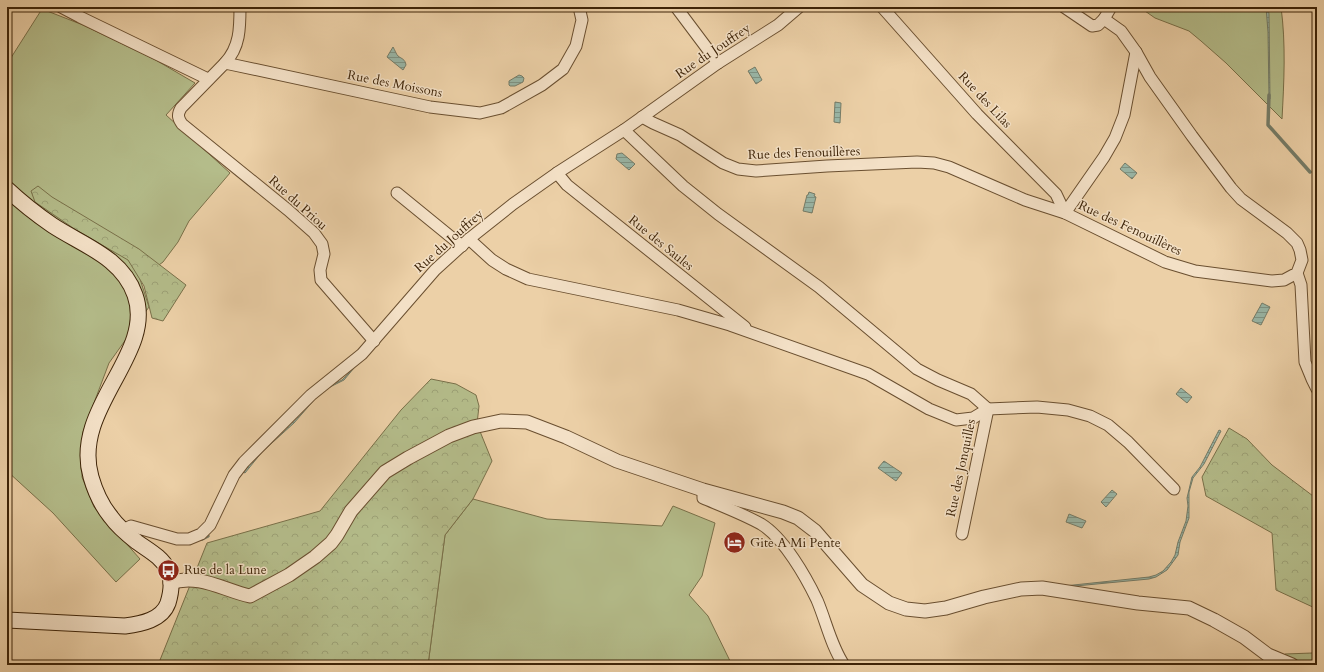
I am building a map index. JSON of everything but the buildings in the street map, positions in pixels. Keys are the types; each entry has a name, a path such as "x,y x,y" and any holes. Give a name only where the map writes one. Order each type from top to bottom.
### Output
{"main road":[{"path":"7,189 30,209 52,225 110,260 121,270 136,295 139,309 136,334 98,410 92,426 88,447 88,465 91,478 107,511 123,530 160,558 168,570 170,582 170,593 167,606 154,618 141,624 125,626 7,620"}],"street":[{"path":"61,7 208,80 232,56 240,27 240,7"},
{"name":"Rue des Moissons","path":"225,63 430,106 480,113 501,108 542,85 563,69 576,46 582,20 579,7"},
{"path":"676,7 718,62"},
{"name":"Rue du Jouffrey","path":"123,530 131,526 177,540 189,539 202,534 210,526 234,475 244,462 311,395 362,354 435,270 465,243 513,204 557,173 624,130 718,62 778,25 799,7"},
{"name":"Rue des Lilas","path":"882,7 977,114 1056,194 1065,213"},
{"path":"1064,7 1092,26 1098,25 1104,19 1111,7"},
{"path":"1104,19 1121,32 1136,52 1150,77 1231,188 1241,199 1297,242 1302,260 1298,272 1301,285 1305,362 1317,389"},
{"path":"1065,213 1104,157 1115,138 1124,115 1136,52"},
{"name":"Rue du Priou","path":"208,80 178,113 182,124 314,233 322,244 324,254 320,270 321,280 374,341"},
{"name":"Rue des Fenouillères","path":"642,117 680,135 723,163 738,169 756,171 917,162 934,163 949,167 1025,200 1065,213 1165,262 1195,271 1272,281 1284,280 1298,272"},
{"path":"624,130 683,186 718,214 819,287 917,369 971,394 988,409"},
{"name":"Rue des Saules","path":"557,173 568,185 750,332"},
{"path":"397,194 465,243 506,269 528,279 678,310 750,332 868,374 929,409 956,420 973,418 988,409 1037,407 1068,410 1090,416 1108,425 1128,442 1174,489"},
{"name":"Rue des Jonquilles","path":"962,534 988,409"},
{"path":"170,582 186,579 203,580 239,594 250,596 289,575 316,557 331,543 351,511 385,472 448,436 472,427 500,421 527,422 566,437 617,461 703,490 783,512 798,518 815,531 862,585 889,603 906,609 926,611 946,608 1021,589 1042,588 1138,603 1183,607 1189,608 1214,620 1244,637 1268,654 1284,663 1292,665"},
{"path":"703,490 703,498 762,525 783,544 794,558 816,600 844,665"}],"green space":[{"path":"1191,7 1281,7 1284,49 1282,119 1226,63 1189,31 1155,18 1145,11 1177,10"},
{"path":"42,9 83,25 154,59 195,83 166,115 230,173 189,221 178,242 163,262 140,279 149,307 109,363 83,432 82,477 94,507 140,559 116,582 53,513 7,471 7,64"},
{"path":"38,186 52,197 139,249 186,285 163,321 152,318 144,286 128,260 76,230 35,202 31,191"},
{"path":"431,379 456,384 476,395 479,406 477,424 492,461 473,499 445,535 428,665 158,665 207,543 320,511 401,410"},
{"path":"1229,428 1247,439 1272,465 1317,499 1317,609 1276,590 1272,533 1206,496 1202,477"},
{"path":"473,499 547,519 662,526 673,506 715,523 702,576 689,595 708,616 732,665 428,665 445,535"},
{"path":"1317,649 1317,665 1273,665 1285,654 1312,653"}],"shaded area":[{"path":"1266,7 1268,7 1269,14 1270,99 1269,98"},
{"path":"393,47 397,55 405,61 406,65 403,70 387,57"},
{"path":"755,67 762,80 756,84 748,71"},
{"path":"519,75 524,78 523,82 515,86 510,86 509,81"},
{"path":"835,102 841,103 840,123 834,122"},
{"path":"622,153 635,164 629,170 616,159 617,154"},
{"path":"1125,163 1137,173 1132,179 1120,169"},
{"path":"809,192 815,194 814,196 816,197 812,213 803,211"},
{"path":"1262,303 1270,307 1261,325 1252,321"},
{"path":"377,344 378,345 344,380 324,390 294,423 262,452 245,473 243,472 260,452 292,422 311,401 325,388 342,380"},
{"path":"1181,388 1192,397 1187,403 1176,394"},
{"path":"1219,430 1221,431 1204,464 1193,478 1189,492 1189,518 1180,542 1178,555 1167,570 1156,577 1149,579 1065,587 1064,586 1149,577 1163,571 1175,555 1186,521 1188,506 1187,498 1192,477 1200,467"},
{"path":"884,461 902,473 896,481 878,468"},
{"path":"1112,490 1117,494 1106,507 1101,502"},
{"path":"1069,514 1086,521 1082,528 1066,522"}],"waterway":[{"path":"1269,95 1268,125 1310,172"},
{"path":"202,539 208,536"}],"place":[{"name":"Gite A Mi Pente","path":"735,543"},
{"name":"Rue de la Lune","path":"168,570"}]}
